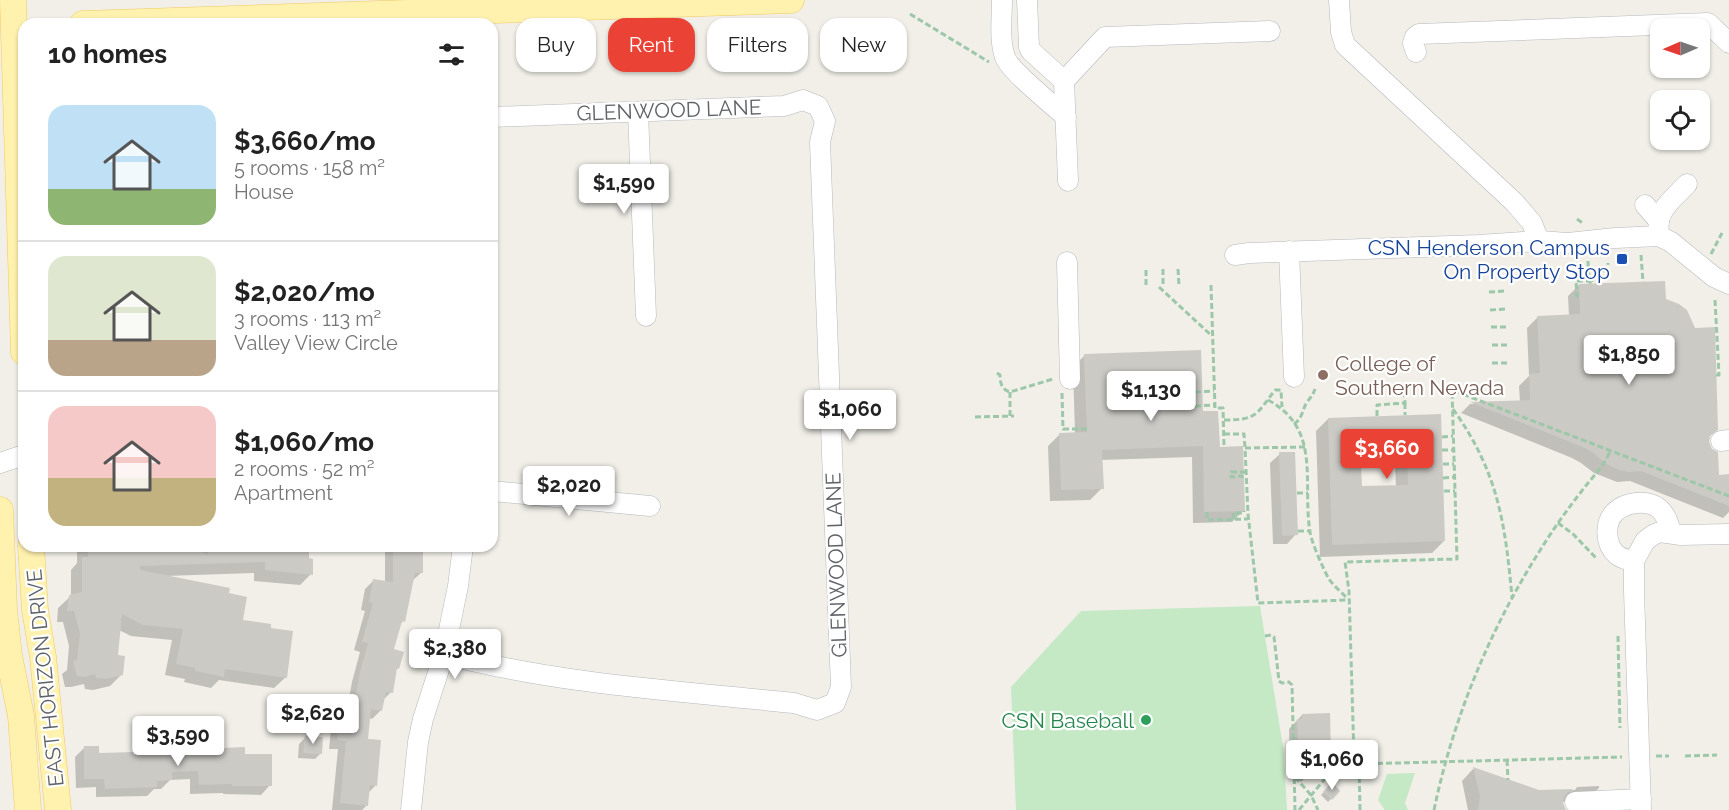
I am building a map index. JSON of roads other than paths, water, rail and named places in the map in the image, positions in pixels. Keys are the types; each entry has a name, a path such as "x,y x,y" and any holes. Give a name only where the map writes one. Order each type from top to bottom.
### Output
{"main road":[{"path":"12,0 18,158"},
{"path":"227,18 229,10 235,5 294,0"},
{"path":"317,18 791,0"},
{"name":"EAST HORIZON DRIVE","path":"0,510 4,610 9,656 8,691 25,762 28,810"},
{"name":"EAST HORIZON DRIVE","path":"31,552 34,610 43,657 58,810"}],"street":[{"path":"1002,0 1005,59 1016,72 1066,117"},
{"path":"1027,0 1029,47 1064,81 1068,181"},
{"path":"1339,0 1341,32 1345,45 1514,202 1532,223 1539,241"},
{"path":"1416,52 1413,43 1419,34 1708,23 1729,43"},
{"path":"1064,81 1106,37 1270,31"},
{"name":"GLENWOOD LANE","path":"444,654 480,664 542,675 794,703 817,710 835,703 841,687 820,154 825,121 818,106 803,100 784,106 498,117"},
{"path":"638,112 646,316"},
{"path":"1659,229 1669,202 1687,184"},
{"path":"1645,205 1659,229 1671,242 1714,277 1729,285"},
{"path":"1235,255 1539,241 1568,243 1615,238 1659,229"},
{"path":"1289,251 1293,377"},
{"path":"1063,381 1067,262"},
{"path":"0,463 18,457"},
{"path":"498,493 650,506"},
{"path":"1634,561 1618,556 1609,546 1607,531 1612,514 1618,509 1633,503 1651,503 1667,517 1671,533"},
{"path":"1575,802 1641,805 1634,561 1645,541 1660,532 1681,535 1729,534"},
{"path":"411,810 418,742 444,654 458,586 462,552"}],"place":[{"name":"CSN Henderson Campus On Property Stop","path":"1622,259"},
{"name":"College of Southern Nevada","path":"1323,375"},
{"name":"CSN Baseball","path":"1146,720"}]}
